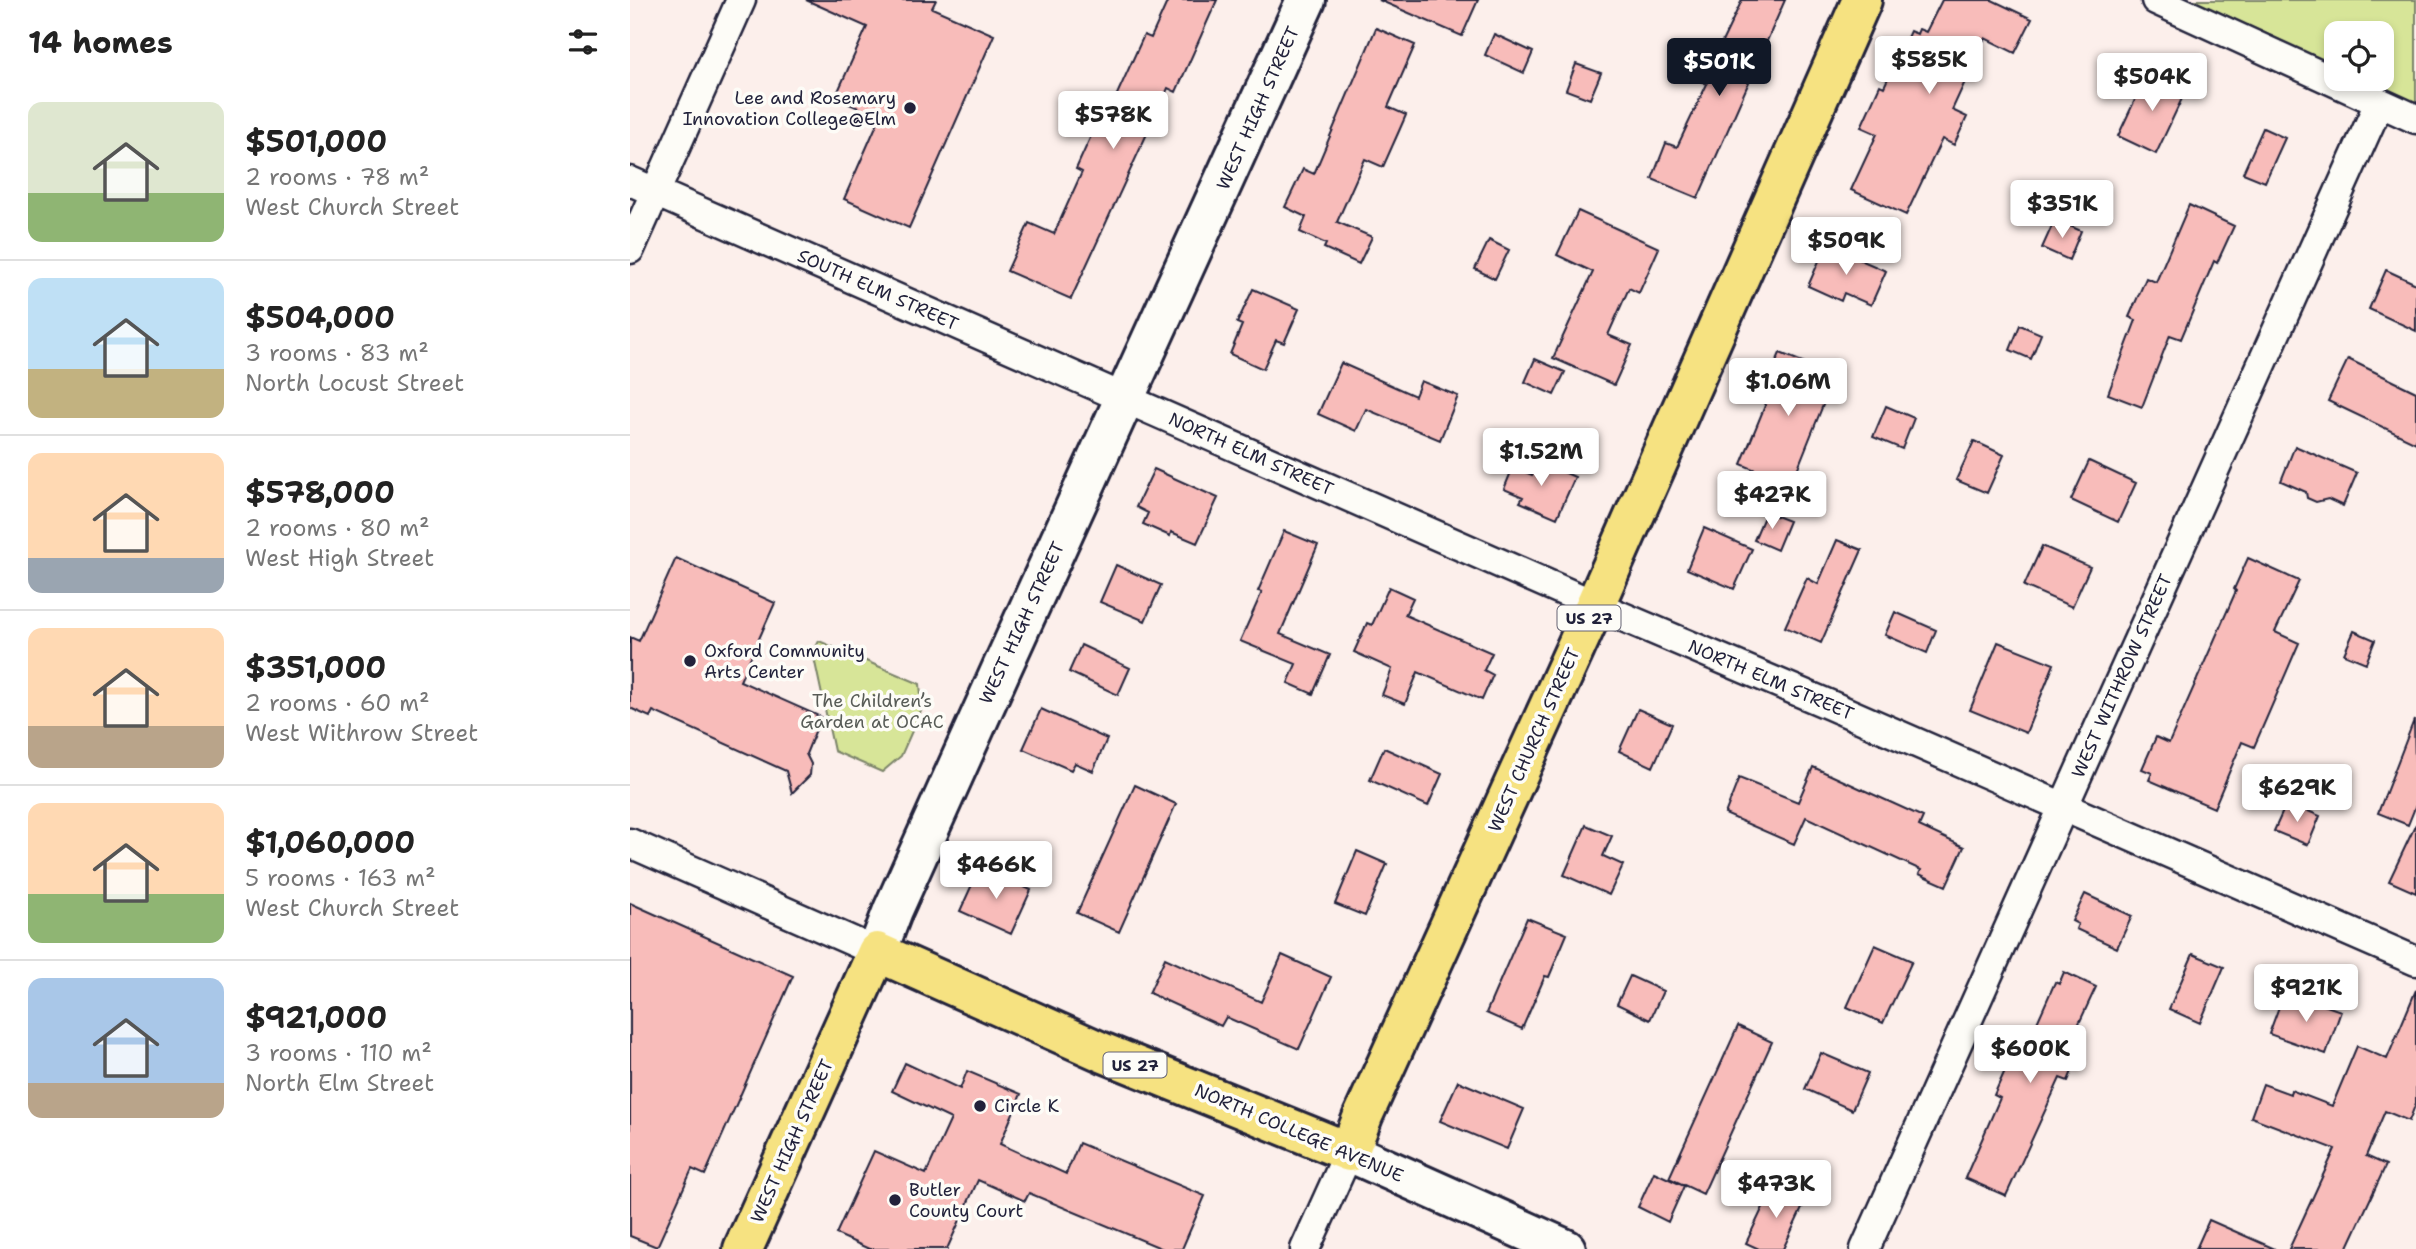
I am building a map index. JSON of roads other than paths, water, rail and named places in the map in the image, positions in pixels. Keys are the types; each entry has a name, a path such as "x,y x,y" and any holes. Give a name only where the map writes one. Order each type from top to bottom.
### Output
{"highway":[{"name":"WEST CHURCH STREET","path":"1349,1152 1595,605 1862,0"},
{"name":"NORTH COLLEGE AVENUE","path":"877,952 1104,1053 1349,1152"},
{"name":"WEST HIGH STREET","path":"743,1249 877,952"}],"street":[{"path":"630,249 741,0"},
{"name":"WEST HIGH STREET","path":"877,952 931,825 1306,0"},
{"path":"2157,0 2416,119"},
{"name":"WEST WITHROW STREET","path":"1865,1249 2379,103"},
{"name":"SOUTH ELM STREET","path":"630,181 1126,398"},
{"name":"NORTH ELM STREET","path":"1126,398 1595,605 2416,961"},
{"path":"630,843 877,952"},
{"name":"WEST CHURCH STREET","path":"1305,1249 1349,1152"},
{"name":"NORTH COLLEGE AVENUE","path":"1349,1152 1566,1249"}],"place":[{"name":"Lee and Rosemary Innovation College@Elm","path":"910,108"},
{"name":"Oxford Community Arts Center","path":"690,661"},
{"name":"Circle K","path":"980,1106"},
{"name":"Butler County Court","path":"895,1200"}],"park label":[{"name":"The Children’s Garden at OCAC","path":"872,711"}]}
